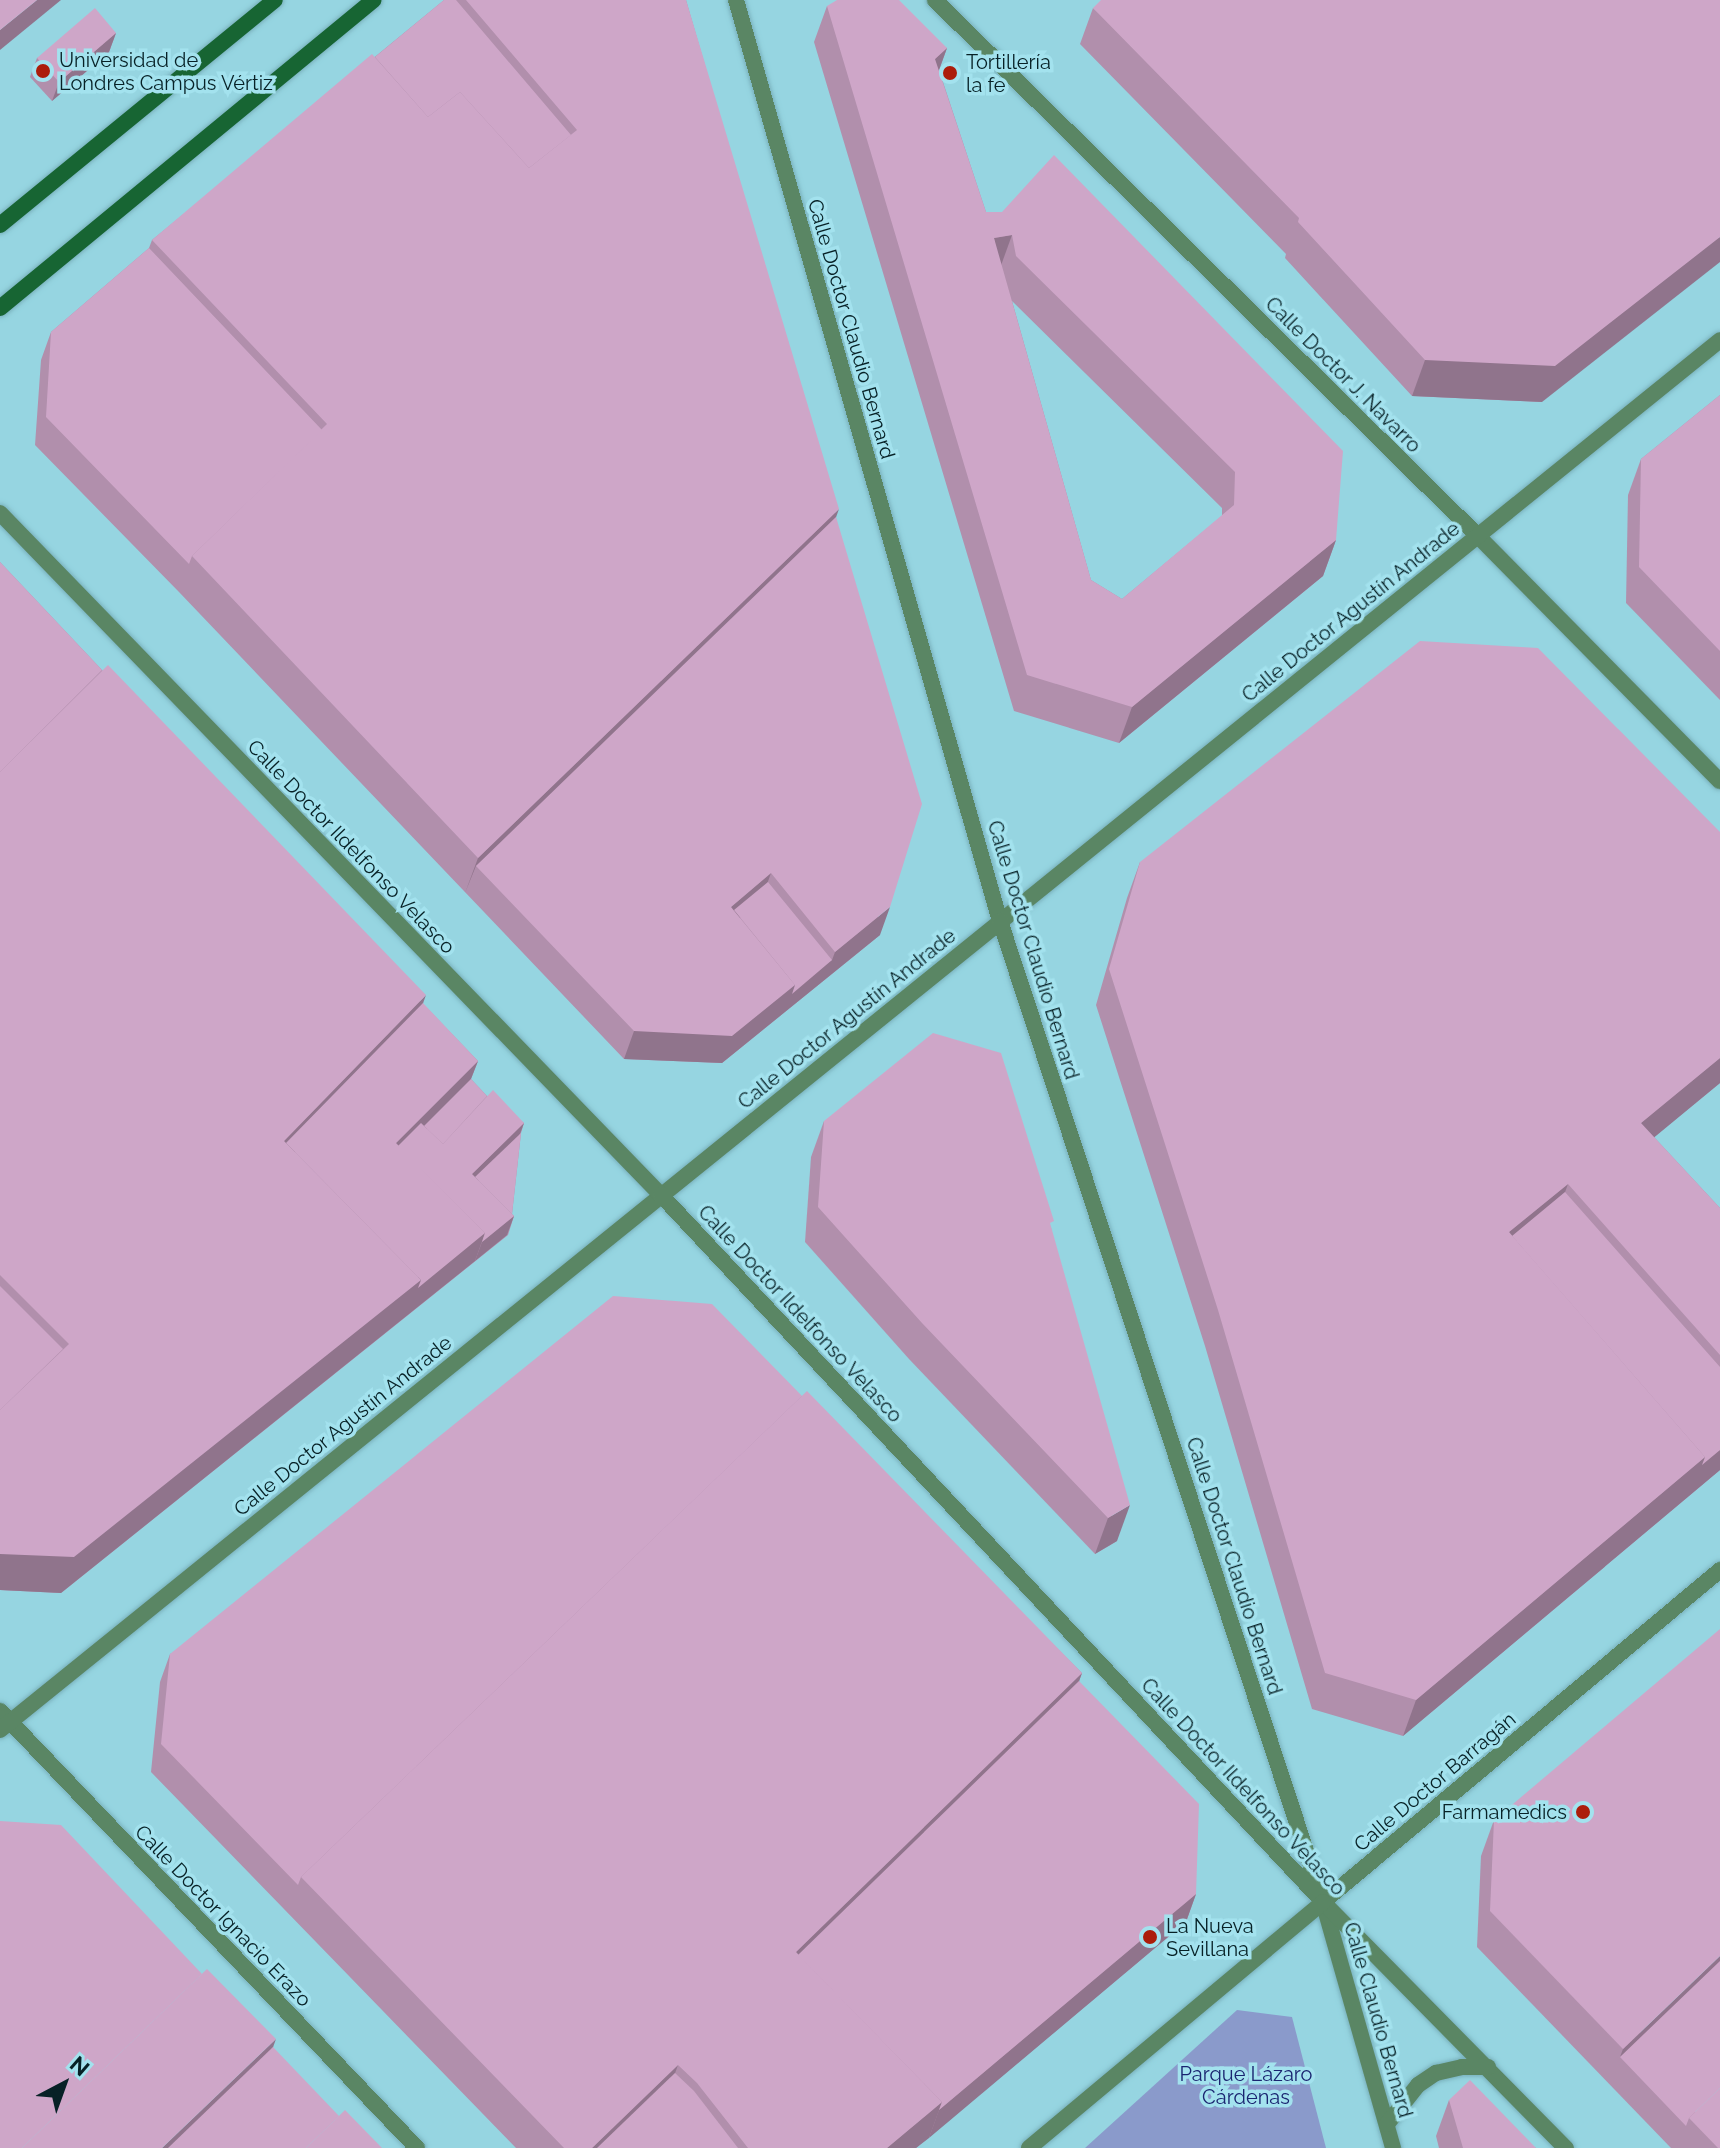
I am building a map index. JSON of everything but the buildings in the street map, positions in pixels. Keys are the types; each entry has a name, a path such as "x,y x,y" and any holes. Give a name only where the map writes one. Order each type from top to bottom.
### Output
{"main road":[{"path":"0,225 275,0"},
{"path":"0,308 373,0"}],"street":[{"name":"Calle Doctor Claudio Bernard","path":"736,0 1000,921 1323,1902"},
{"name":"Calle Doctor J. Navarro","path":"935,0 1478,536 1720,781"},
{"name":"Calle Doctor Agustín Andrade","path":"3,1721 661,1195 1720,340"},
{"name":"Calle Doctor Ildelfonso Velasco","path":"0,513 661,1195 1323,1902 1566,2148"},
{"name":"Calle Doctor Barragán","path":"1029,2148 1720,1570"},
{"name":"Calle Doctor Ignacio Erazo","path":"3,1721 417,2148"},
{"name":"Calle Claudio Bernard","path":"1323,1902 1393,2148"},
{"path":"1387,2124 1418,2085 1436,2073 1462,2067 1488,2067"}],"green space":[{"name":"Parque Lázaro Cárdenas","path":"1237,2010 1292,2017 1326,2148 1085,2148"}],"place":[{"name":"Universidad de Londres Campus Vértiz","path":"43,71"},
{"name":"Tortillería la fe","path":"950,73"},
{"name":"Farmamedics","path":"1583,1812"},
{"name":"La Nueva Sevillana","path":"1150,1937"}]}
